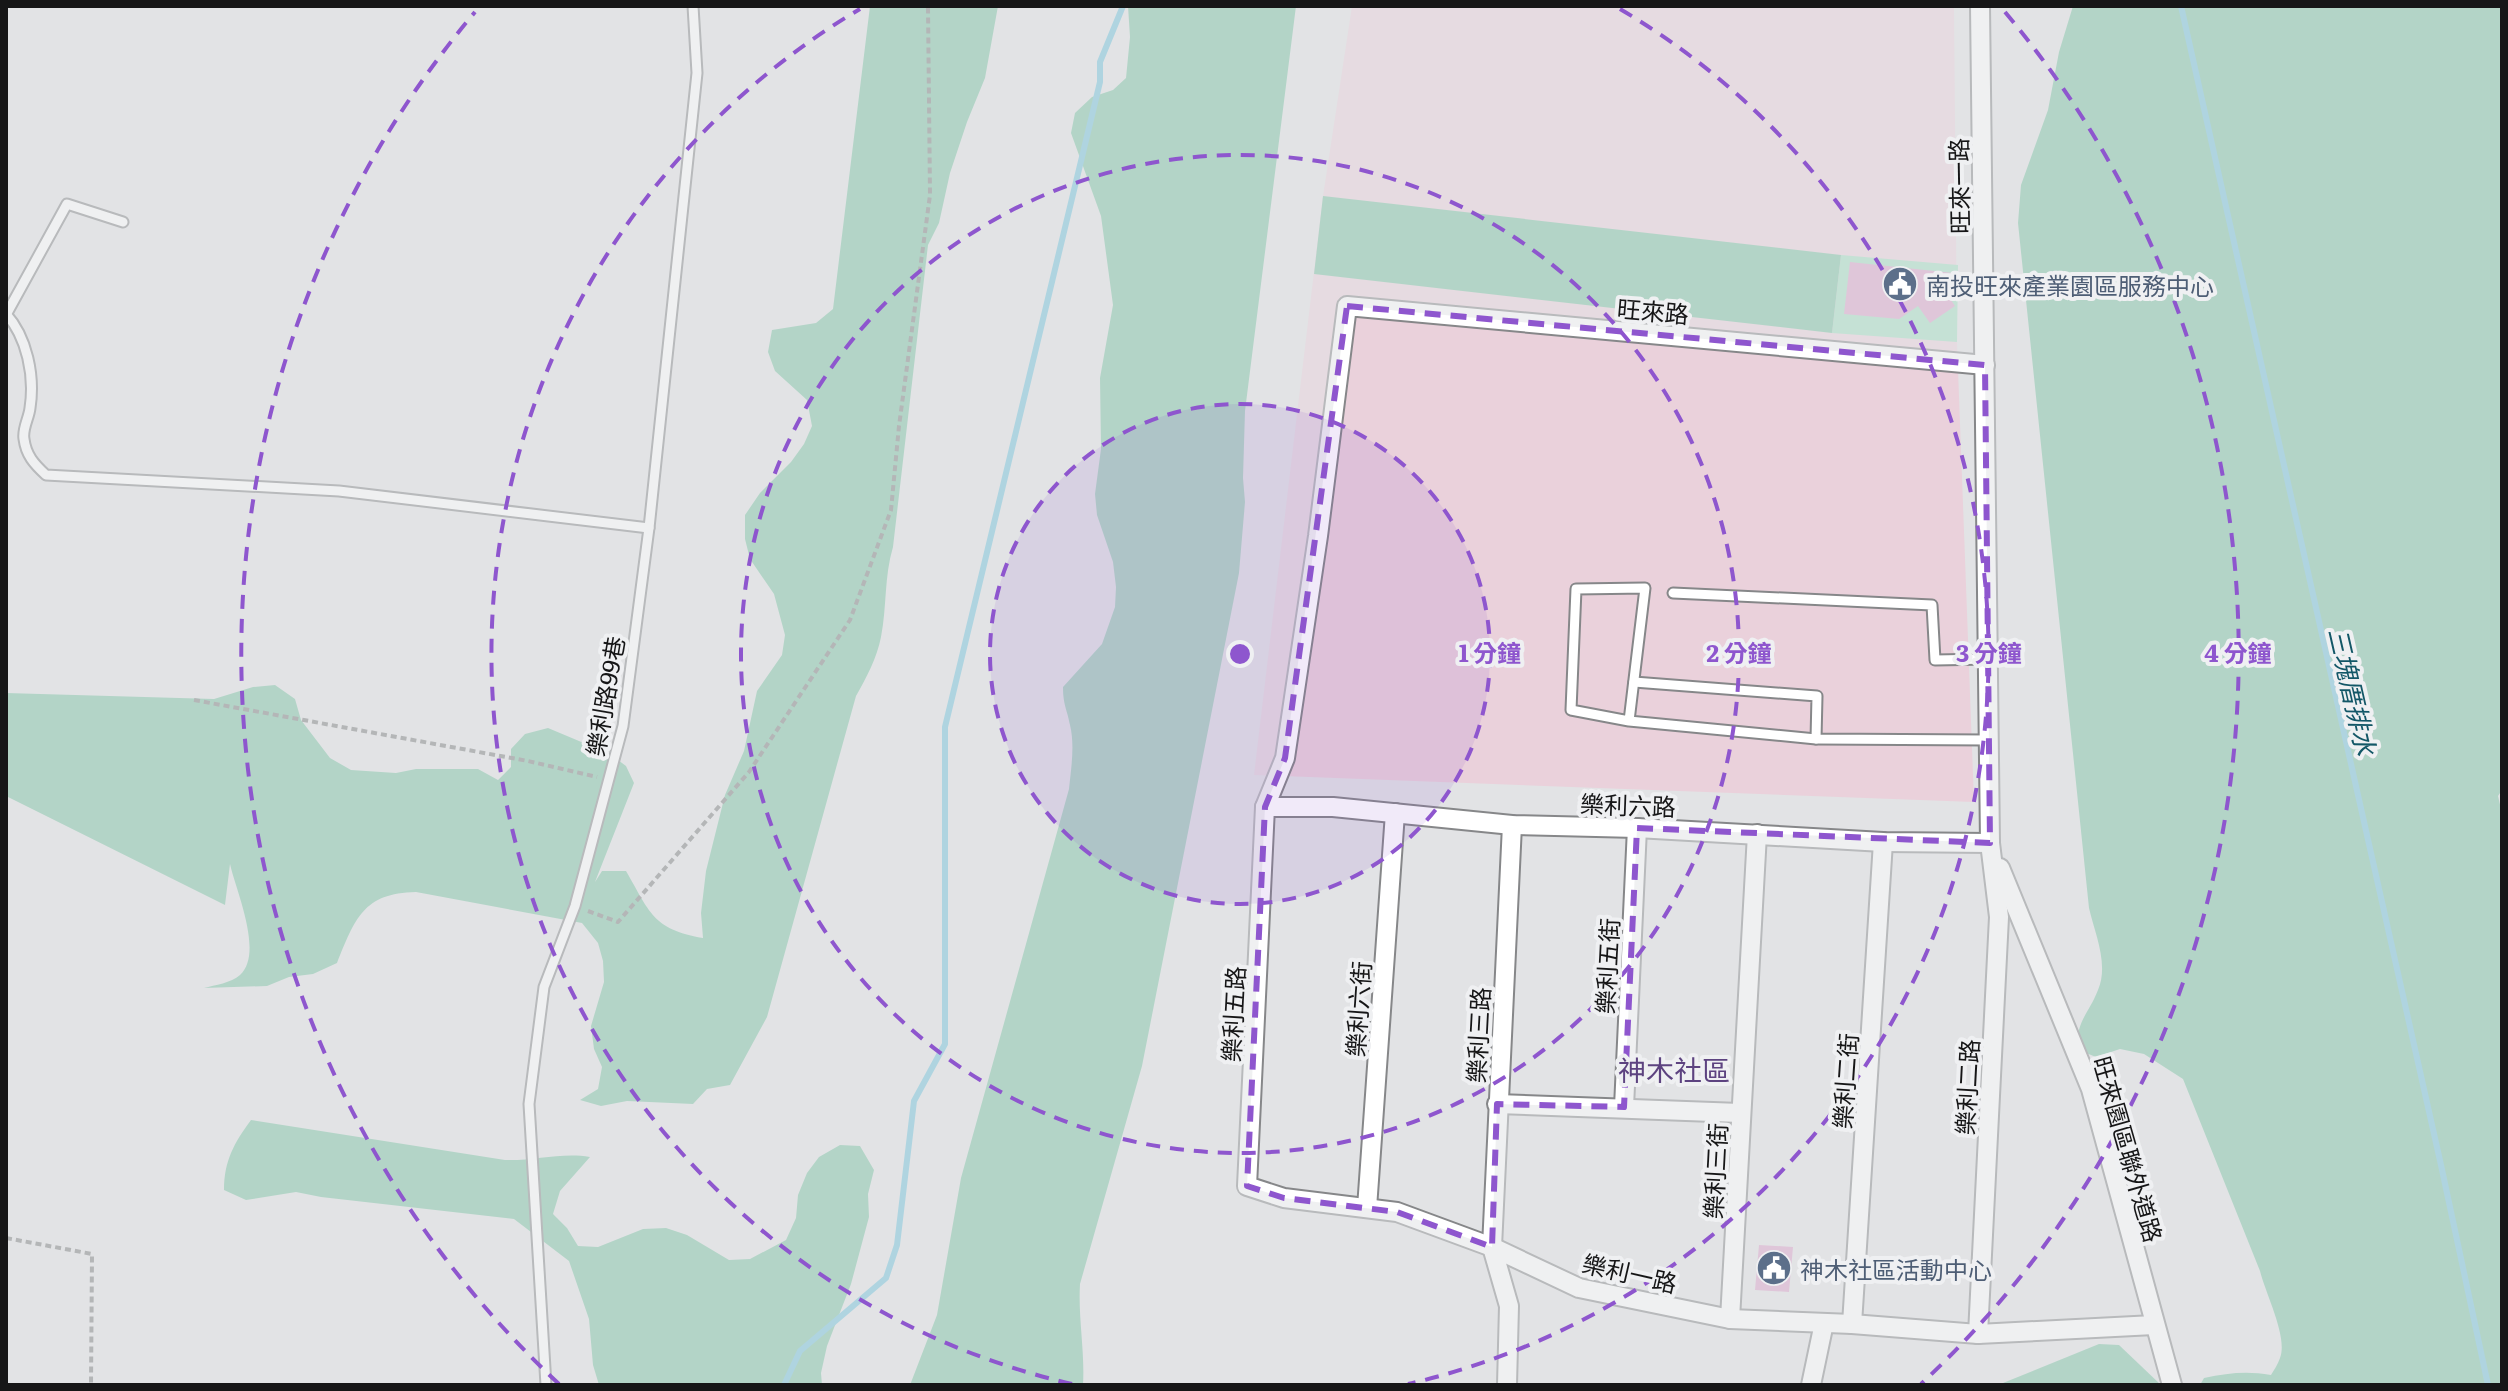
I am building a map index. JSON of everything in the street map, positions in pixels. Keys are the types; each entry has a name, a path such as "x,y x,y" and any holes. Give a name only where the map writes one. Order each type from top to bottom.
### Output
{"street":[{"name":"旺來一路","path":"1980,6 1985,365"},
{"name":"旺來路","path":"1265,807 1285,758 1318,536 1347,306 1985,365"},
{"path":"1985,365 1990,843"},
{"name":"樂利六路","path":"1265,807 1333,807 1512,825 1637,828 1883,842 1990,843"},
{"name":"樂利五路","path":"1265,807 1247,1186 1284,1198"},
{"name":"樂利六街","path":"1367,1208 1395,813"},
{"name":"樂利三路","path":"1507,1385 1509,1306 1492,1247 1512,825"},
{"name":"樂利五街","path":"1624,1107 1637,828"},
{"name":"樂利三街","path":"1730,1319 1757,834"},
{"name":"樂利二街","path":"1852,1324 1883,842"},
{"name":"旺來園區聯外道路","path":"1990,843 2091,1089 2172,1385"},
{"name":"樂利二路","path":"1978,1334 1999,917 1990,843"},
{"path":"1497,1104 1740,1113"},
{"name":"樂利一路","path":"1284,1198 1397,1212 1492,1247 1579,1288 1730,1319 1978,1334 2154,1325"},
{"path":"1811,1385 1824,1323"}],"lane":[{"name":"樂利路99巷","path":"546,1385 529,1104 544,987 575,906 623,726 649,528 697,73 693,6"},
{"path":"123,222 67,204 6,313 19,331 33,378 30,411 23,435 29,459 46,475 339,491 649,528"},
{"path":"1629,721 1645,588 1576,589 1571,710 1629,721 1816,739 1988,740"},
{"path":"1673,593 1932,605 1935,660 1988,659"},
{"path":"1634,682 1817,696 1816,739"}],"path":[{"path":"575,906 618,922 749,772 850,620 891,510 930,195 928,6"},
{"path":"194,700 528,761 609,779"},
{"path":"6,1238 92,1254 91,1385"}],"highlighted area":[{"path":"1347,306 1985,365 1990,843 1637,828 1624,1107 1497,1104 1492,1247 1397,1212 1284,1198 1247,1186 1265,807 1285,758"}],"shaded area":[{"path":"1352,6 1954,6 1957,342 1974,802 1254,775 1323,196"}],"green space":[{"path":"870,6 998,6 985,78 950,173 939,223 928,245 879,645 856,696 767,1017 730,1085 707,1089 693,1104 627,1101 601,1106 580,1100 598,1089 602,1067 594,1049 591,1026 604,982 598,943 582,923 416,892 384,897 372,903 349,933 337,963 313,974 289,977 267,986 204,988 236,978 247,965 249,937 230,864 225,905 6,796 6,693 214,699 253,687 275,685 295,699 301,720 330,758 351,770 396,773 416,769 478,769 498,780 511,767 511,749 525,734 548,728 610,754 626,766 634,783 595,882 602,871 626,871 647,908 663,924 703,938 701,913 706,871 725,795 744,751 757,691 782,655 785,635 774,594 750,559 745,539 745,515 760,493 791,462 812,426 807,400 775,371 768,352 772,330 816,323 833,309"},
{"path":"1128,6 1296,6 1245,411 1245,502 1239,573 1142,1066 1080,1284 1083,1385 910,1385 937,1315 961,1178 1069,789 1072,741 1063,687 1102,644 1115,607 1113,562 1097,515 1095,494 1101,449 1100,378 1113,305 1101,216 1071,133 1075,113 1092,97 1113,90 1126,78 1130,37"},
{"path":"2073,6 2502,6 2502,790 2498,796 2502,813 2502,1385 2200,1385 2204,1378 2221,1375 2271,1375 2277,1365 2282,1349 2281,1339 2260,1271 2183,1079 2144,1054 2120,1049 2096,1057 2076,1049 2081,1023 2101,980 2102,959 2089,908 2018,223 2021,185 2048,110 2059,52"},
{"path":"1323,196 1841,255 1832,333 1314,274"},
{"path":"1841,255 1958,265 1957,342 1832,333"},
{"path":"251,1120 505,1160 590,1157 560,1191 553,1214 567,1228 578,1246 598,1247 643,1229 666,1228 687,1235 729,1260 750,1259 786,1240 796,1218 798,1195 807,1173 819,1157 840,1145 860,1146 874,1170 868,1194 869,1217 851,1284 827,1346 821,1373 822,1385 599,1385 593,1365 589,1319 569,1261 514,1219 296,1192 246,1200 224,1190 224,1180 231,1153"},
{"path":"2099,1344 2119,1345 2161,1385 1998,1385"}],"building":[{"name":"南投旺來產業園區服務中心","path":"1850,262 1953,273 1951,300 1955,306 1930,323 1918,306 1899,319 1844,314"},
{"name":"神木社區活動中心","path":"1759,1245 1793,1247 1789,1292 1755,1290"}],"waterway":[{"path":"784,1385 800,1351 886,1278 897,1245 914,1101 945,1044 945,727 1100,82 1100,62 1123,6"},
{"name":"三塊厝排水","path":"2181,6 2488,1385"}],"place":[{"name":"南投旺來產業園區服務中心","path":"1900,284"},
{"name":"神木社區活動中心","path":"1774,1268"}],"district":[{"name":"神木社區","path":"1674,1069"}]}
